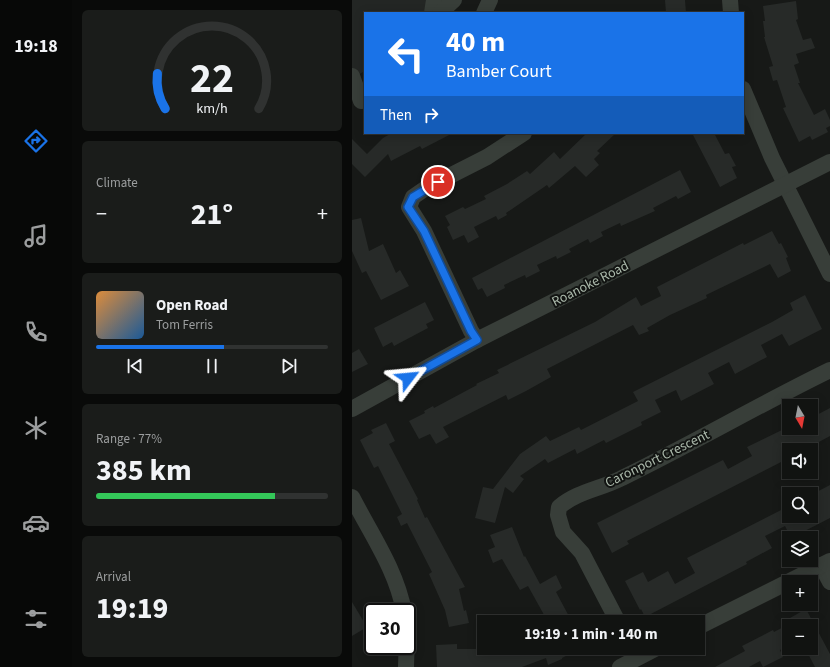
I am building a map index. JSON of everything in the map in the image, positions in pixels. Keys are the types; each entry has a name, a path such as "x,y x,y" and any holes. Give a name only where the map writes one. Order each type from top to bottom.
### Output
{"street":[{"path":"432,12 434,0"},
{"path":"441,12 454,0"},
{"path":"484,12 490,0"},
{"path":"730,0 731,12"},
{"path":"352,76 359,101"},
{"path":"744,91 772,158 830,274"},
{"path":"477,340 471,331 424,231 408,207 413,197 426,188 487,157 522,134"},
{"name":"Roanoke Road","path":"352,409 477,340 830,162"},
{"name":"Caronport Crescent","path":"614,615 582,553 563,532 558,515 559,507 568,499 620,479 830,370"},
{"path":"352,498 394,578 401,595 402,603"},
{"path":"705,624 826,563 830,582"},
{"path":"406,655 406,667"},
{"path":"620,667 632,655"}],"shaded area":[{"path":"352,0 460,0 452,12 364,12 364,72 352,78"}],"building":[{"path":"665,0 685,0 686,12 666,12"},
{"path":"796,1 798,19 796,20 803,40 811,38 815,48 796,54 799,63 794,65 800,83 798,83 814,115 825,109 830,120 830,126 826,128 828,132 812,140 810,136 799,142 783,108 786,107 777,80 773,81 769,67 773,66 764,37 763,21 765,21 763,6"},
{"path":"390,134 451,134 422,149 420,146 391,161 388,154 365,177 352,164 352,139 367,154 383,138"},
{"path":"586,134 615,134 597,151 600,153 594,159 599,165 586,177 575,166 549,188 547,185 506,213 507,215 498,220 496,216 474,227 479,237 468,243 464,235 453,240 447,227 450,225 445,216 463,207 465,209 486,199 484,196 527,171 530,174 554,152 560,159"},
{"path":"693,134 715,134 725,154 729,153 736,166 732,167 737,178 720,187"},
{"path":"680,170 691,192 678,199 676,196 653,208 655,211 621,226 620,223 601,232 603,236 590,243 588,239 569,249 571,252 557,259 556,256 537,265 540,271 526,278 525,275 504,285 505,288 487,297 482,288 478,290 472,278"},
{"path":"361,218 369,251 383,244 396,273 400,270 409,286 381,300 366,271 362,273 352,251 352,220"},
{"path":"772,231 779,244 781,243 788,257 786,258 791,271 778,278 770,264 706,295 707,298 670,315 647,328 649,331 639,335 633,325 547,369 551,377 526,391 508,400 506,395 443,427 449,437 436,444 430,434 419,439 409,421 425,413 424,411 433,406 434,408 477,385 476,384 499,373 497,370 595,322 636,297 641,306 661,296 657,287 743,243 744,245"},
{"path":"805,295 822,329 789,346 782,334 761,345 767,357 735,374 729,362 708,373 714,384 681,401 676,390 655,400 661,412 641,422 642,425 606,443 604,440 577,454 575,449 548,463 545,459 520,476 524,479 513,493 505,487 495,523 475,518 483,487 493,489 520,454 546,436 550,441 579,427 581,430 638,401 633,392 772,322 793,310 790,303"},
{"path":"425,302 434,320 426,324 428,328 394,346 392,342 383,347 374,328"},
{"path":"359,349 368,364 352,372 352,353"},
{"path":"830,408 830,436 817,443 782,443 782,462 627,541 629,544 612,553 597,523 723,460 728,469 752,456 747,447 782,430 782,435 818,435 818,414"},
{"path":"386,423 395,441 389,444 418,499 417,500 425,518 427,517 465,587 459,589 464,611 466,610 469,623 449,627 445,610 429,574 432,572 407,523 401,526 397,517 402,514 378,466 374,468 360,440 373,433 371,430"},
{"path":"830,485 830,518 805,531 788,531 785,526 765,536 772,548 746,562 747,564 649,615 644,615 641,609 640,610 625,581 643,572 648,582 668,571 675,584 695,573 687,558 782,510 782,523 818,523 818,491"},
{"path":"512,527 524,557 525,556 540,584 556,575 562,588 556,592 568,615 544,615 528,586 520,590 502,559 493,563 488,550 495,547 490,535"},
{"path":"352,602 364,622 364,629 352,636"},
{"path":"802,611 807,611 811,619 790,619"},
{"path":"782,628 782,649 780,650 783,657 763,667 760,661 749,667 715,667 745,651 742,646 773,630 774,632"},
{"path":"818,632 830,654 830,667 815,667 809,655 818,655"},
{"path":"457,644 457,649 477,649 477,655 568,655 548,665 546,658 522,667 437,667 436,645"}],"route":[{"path":"408,378 477,340 471,331 424,231 415,220 408,207 413,197 438,182"}]}
